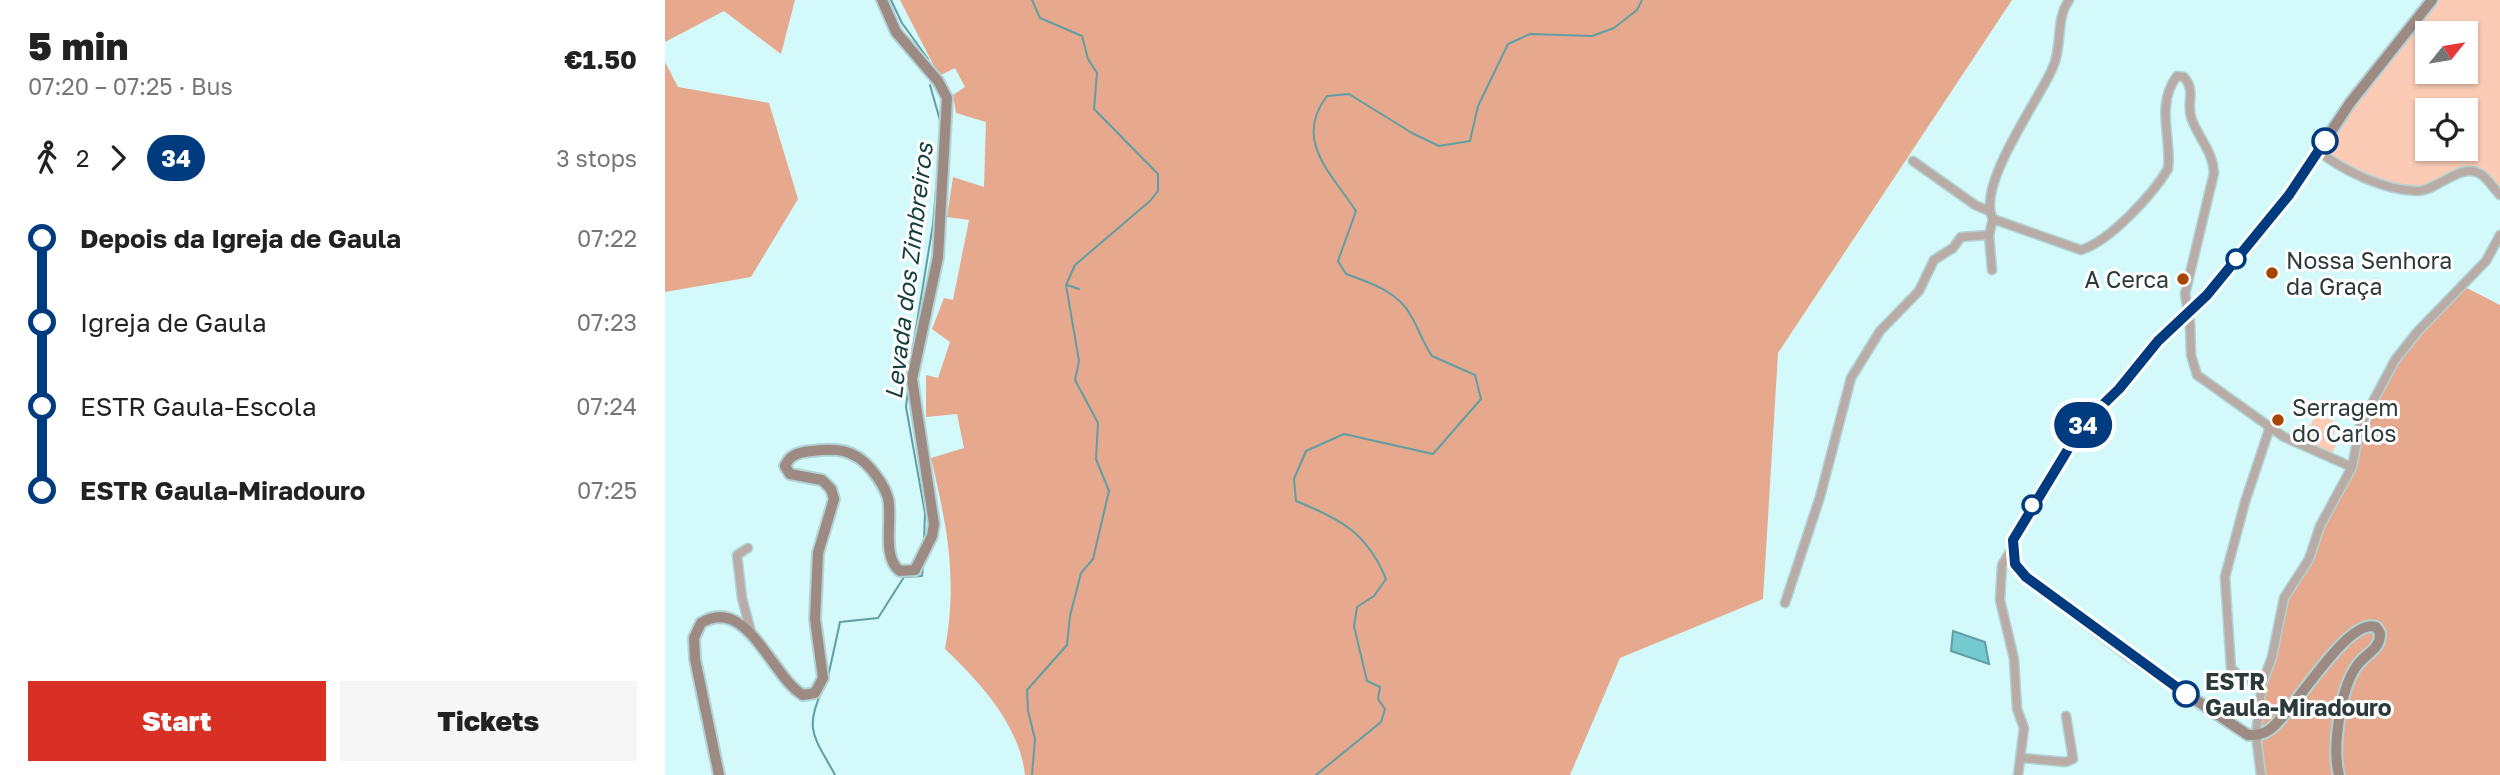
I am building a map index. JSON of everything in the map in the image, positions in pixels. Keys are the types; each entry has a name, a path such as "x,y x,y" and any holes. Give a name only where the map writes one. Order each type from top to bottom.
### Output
{"street":[{"path":"719,775 695,659 694,638 701,624 715,619 736,622 751,632 796,691 806,695 820,688 822,670 815,619 818,553 834,499 831,489 822,480 790,474 786,462 796,454 833,449 844,450 864,461 887,497 891,559 897,569 907,572 915,570 932,536 933,509 916,418 912,379 938,257 947,98 938,81 896,32 882,0"},
{"path":"1992,270 1990,197 2009,147 2057,57 2060,22 2069,0"},
{"path":"2018,775 2024,728 2017,709 2014,659 2000,600 2002,565 2011,550 2017,531 2084,423 2119,389 2158,341 2188,314 2289,195 2350,103 2432,0"},
{"path":"1913,161 1991,215 2081,250 2099,241 2128,215 2168,169 2164,122 2170,89 2177,76 2184,77 2193,93 2192,121 2213,159 2214,173 2185,294 2191,355 2197,374 2270,427 2305,447 2352,467"},
{"path":"2318,151 2340,168 2402,189 2426,190 2460,173 2472,171 2483,175 2500,195"},
{"path":"1785,603 1820,497 1851,378 1880,331 1919,291 1934,260 1953,248 1961,237 1989,235"},
{"path":"2261,775 2256,735 2262,684 2272,657 2284,598 2309,559 2320,526 2352,467 2360,426 2395,360 2418,331 2486,261 2500,235"},
{"path":"2262,684 2240,677 2231,668 2225,584 2245,502 2270,427"},
{"path":"748,548 737,555 741,598 751,632"},
{"path":"2011,550 2019,570 2044,591 2239,732 2256,735 2274,726 2355,632 2366,626 2376,627 2380,633 2380,642 2354,669 2346,692 2336,745 2339,775"},
{"path":"2022,758 2066,762 2073,759 2066,716"}],"shaded area":[{"path":"665,0 795,0 781,54 724,11 665,42"},
{"path":"900,0 2012,0 1778,353 1763,599 1620,658 1570,775 1025,775 1022,757 1007,722 984,690 945,649 951,576 946,530 931,458 964,448 957,414 926,417 926,375 938,378 950,342 932,329 944,298 953,300 969,220 947,217 953,177 984,187 986,122 956,113 953,95 965,87 955,68 939,76"},
{"path":"2437,0 2500,0 2500,191 2472,171 2447,183 2416,190 2386,186 2343,167 2318,151 2415,28 2415,84 2478,84 2478,21 2420,21"},
{"path":"665,62 678,87 769,103 798,199 751,277 665,292"},
{"path":"2463,286 2500,305 2500,775 2262,775 2256,735 2281,607 2352,467 2395,360"},
{"path":"2316,413 2338,423 2331,441 2337,443 2332,454 2304,440"}],"water":[{"path":"1953,631 1985,642 1989,664 1951,651"}],"waterway":[{"name":"Levada dos Zimbreiros","path":"891,0 902,23 928,59"},
{"path":"1032,0 1040,18 1082,36 1088,59 1097,73 1094,109 1158,174 1158,191 1150,201 1075,265 1066,285 1079,361 1075,380 1098,423 1096,459 1109,491 1093,559 1081,573 1070,616 1067,645 1027,690 1028,711 1035,739 1032,775"},
{"path":"1316,775 1381,722 1385,709 1378,699 1380,687 1367,681 1354,626 1357,607 1374,596 1386,579 1370,550 1351,530 1326,514 1296,501 1294,479 1306,451 1344,434 1433,454 1481,399 1475,375 1432,356 1411,316 1399,300 1383,289 1346,274 1338,261 1356,211 1319,156 1314,127 1317,112 1327,96 1349,94 1412,133 1439,146 1470,141 1478,106 1508,44 1530,34 1592,36 1614,28 1637,10 1642,0"},
{"name":"Levada dos Zimbreiros","path":"930,85 941,124"},
{"name":"Levada dos Zimbreiros","path":"912,353 933,224 938,165"},
{"path":"1067,285 1079,289"},
{"name":"Levada dos Zimbreiros","path":"908,390 906,407 925,513 924,540"},
{"name":"Levada dos Zimbreiros","path":"828,677 840,622 878,618 904,577 922,576 923,567"},
{"name":"Levada dos Zimbreiros","path":"822,691 813,716 814,734 835,775"}],"bus line":[{"name":"34","path":"2186,694 2026,577 2015,564 2011,550 2013,540 2084,423 2119,389 2158,341 2207,295 2289,195 2325,141"}],"place":[{"name":"Nossa Senhora da Graça","path":"2272,273"},
{"name":"A Cerca","path":"2183,279"},
{"name":"Serragem do Carlos","path":"2278,420"},
{"name":"ESTR Gaula-Miradouro","path":"2186,694"}]}
